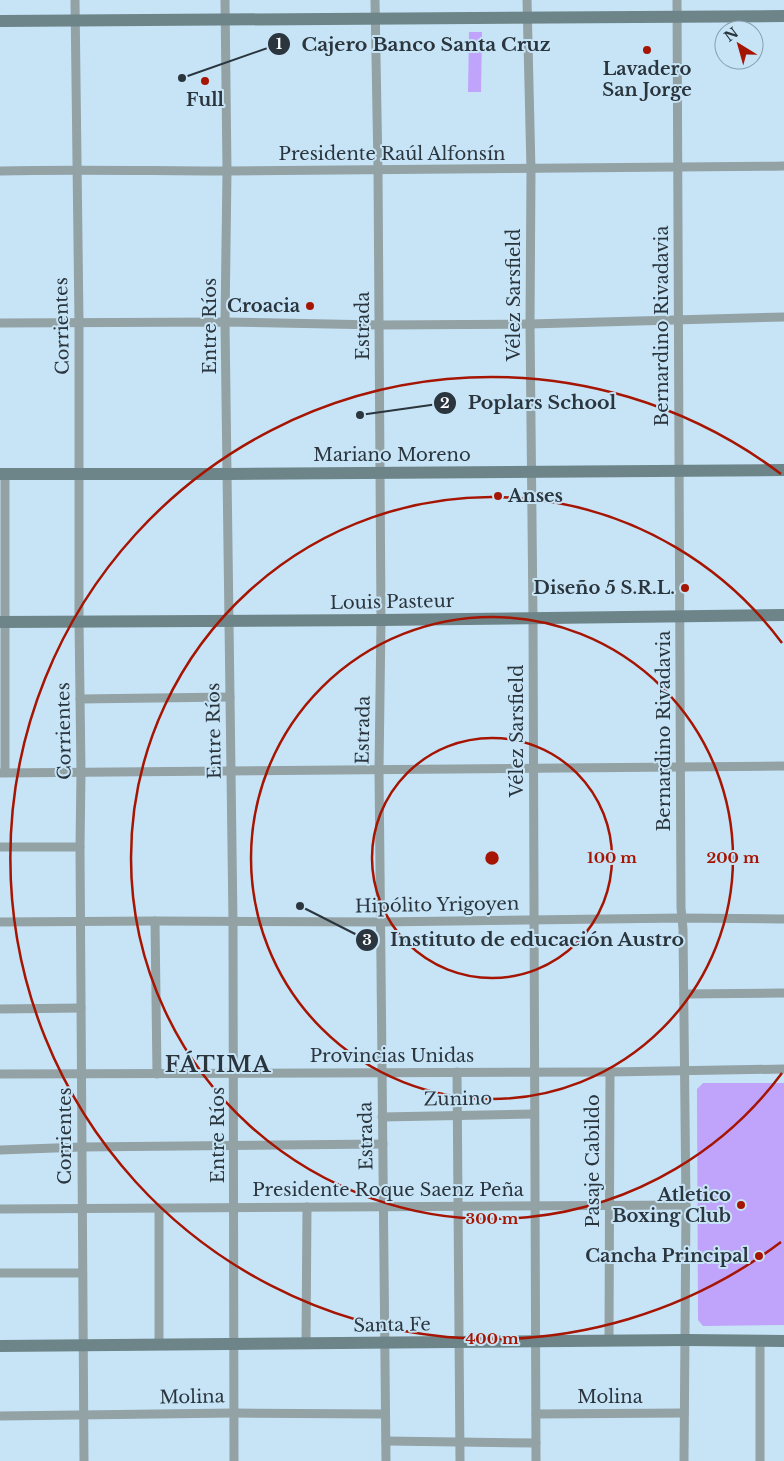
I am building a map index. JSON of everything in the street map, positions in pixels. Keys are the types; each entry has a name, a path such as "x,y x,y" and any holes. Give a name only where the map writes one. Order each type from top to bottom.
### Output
{"street":[{"name":"Corrientes","path":"75,0 80,474 79,621 84,1461"},
{"name":"Entre Ríos","path":"225,0 228,171 225,322 234,1074 234,1461"},
{"name":"Estrada","path":"375,0 381,620 379,770 386,1461"},
{"name":"Vélez Sarsfield","path":"527,0 531,170 530,324 536,1461"},
{"name":"Bernardino Rivadavia","path":"677,0 680,766 686,1205 684,1461"},
{"path":"0,21 784,16"},
{"name":"Presidente Raúl Alfonsín","path":"0,171 76,169 228,171 531,170 784,166"},
{"path":"0,322 225,322 379,325 530,324 784,317"},
{"name":"Mariano Moreno","path":"2,474 784,470"},
{"path":"2,474 2,772 231,772 784,766"},
{"name":"Louis Pasteur","path":"2,622 784,615"},
{"path":"80,699 230,697"},
{"path":"0,847 80,847"},
{"name":"Hipólito Yrigoyen","path":"0,922 784,919"},
{"path":"155,921 157,1074"},
{"path":"684,994 784,993"},
{"path":"0,1009 81,1008"},
{"name":"Provincias Unidas","path":"0,1074 610,1072 784,1069"},
{"path":"457,1072 460,1461"},
{"name":"Pasaje Cabildo","path":"609,1340 610,1072"},
{"name":"Zunino","path":"382,1117 534,1114"},
{"path":"0,1150 82,1146 383,1144"},
{"name":"Presidente Roque Saenz Peña","path":"0,1209 686,1205"},
{"path":"306,1344 308,1207"},
{"path":"158,1208 159,1345"},
{"path":"0,1273 82,1273"},
{"name":"Santa Fe","path":"0,1346 609,1340 784,1341"},
{"path":"760,1341 760,1461"},
{"name":"Molina","path":"0,1416 234,1413 385,1414"},
{"name":"Molina","path":"536,1414 684,1413"},
{"path":"386,1441 536,1443"}],"shaded area":[{"path":"469,32 482,32 481,92 468,92"},
{"name":"Atletico Boxing Club","path":"703,1083 784,1083 784,1325 703,1326 698,1320 697,1089"}],"place":[{"name":"Lavadero San Jorge","path":"647,50"},
{"name":"Cajero Banco Santa Cruz","path":"182,78"},
{"name":"Full","path":"205,81"},
{"name":"Croacia","path":"310,306"},
{"name":"Poplars School","path":"360,415"},
{"name":"Anses","path":"498,496"},
{"name":"Diseño 5 S.R.L.","path":"685,588"},
{"name":"Instituto de educación Austro","path":"300,906"},
{"name":"Atletico Boxing Club","path":"741,1205"},
{"name":"Cancha Principal","path":"759,1256"}],"district":[{"name":"FÁTIMA","path":"218,1064"}]}
